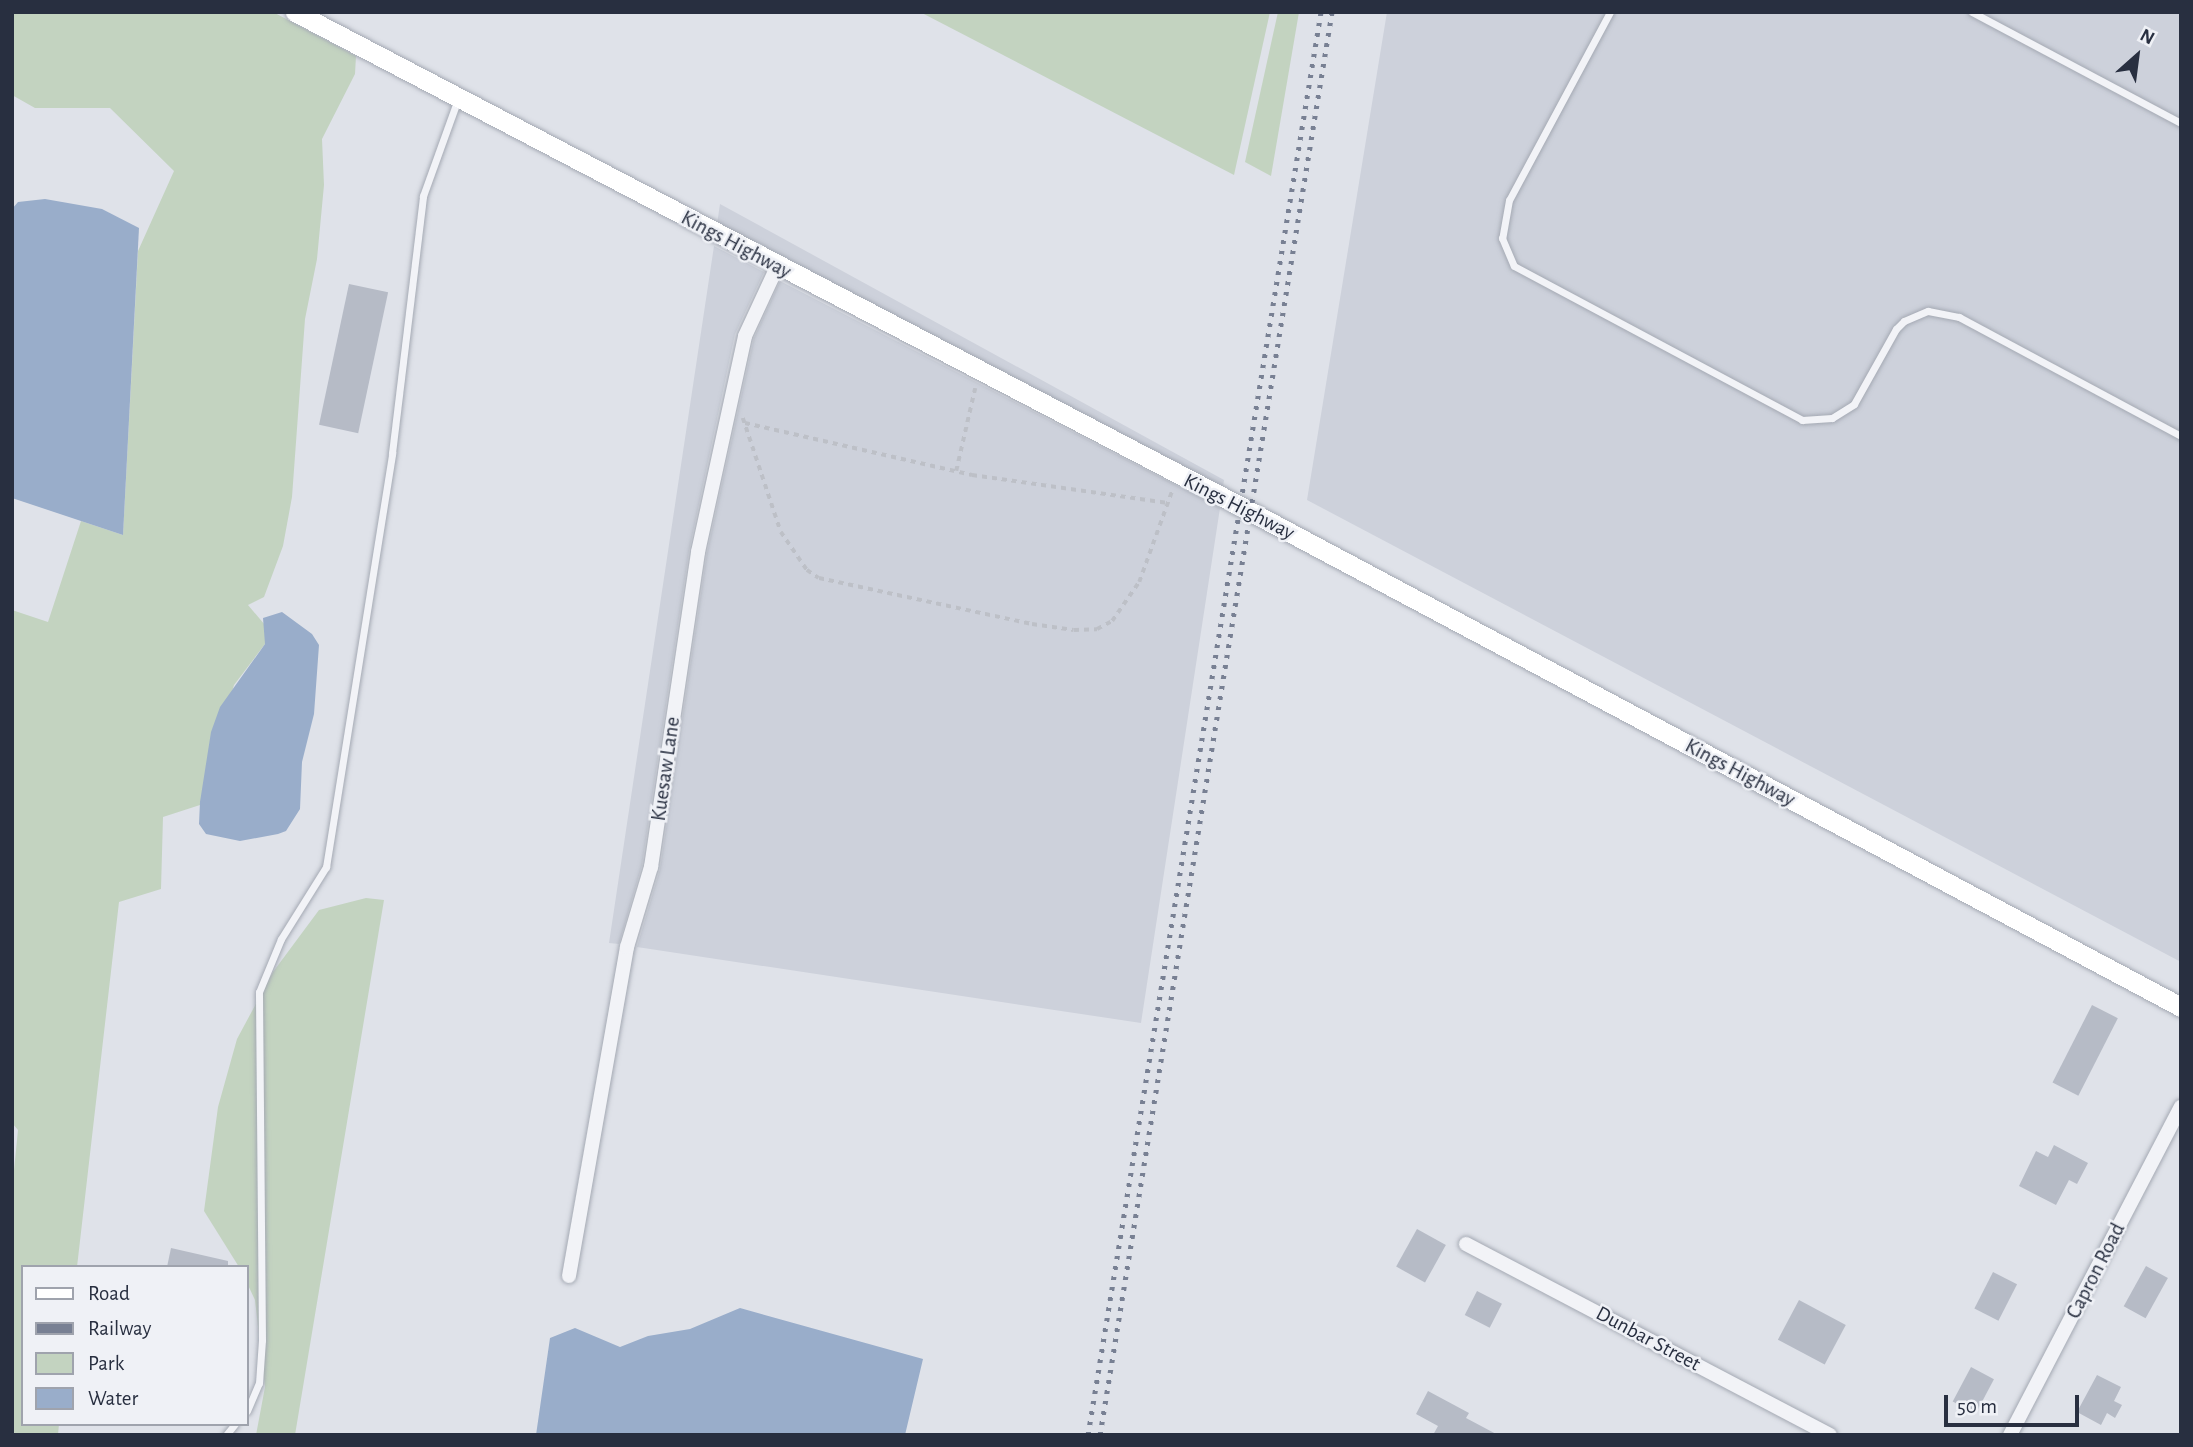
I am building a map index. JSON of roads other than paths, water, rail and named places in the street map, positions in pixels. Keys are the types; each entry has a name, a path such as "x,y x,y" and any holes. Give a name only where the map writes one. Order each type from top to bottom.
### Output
{"street":[{"name":"Kings Highway","path":"295,12 2181,1007"},
{"name":"Kuesaw Lane","path":"569,1276 627,947 651,867 698,552 745,335 777,267"},
{"name":"Capron Road","path":"2010,1435 2181,1107"},
{"name":"Dunbar Street","path":"1466,1244 1830,1435"}],"lane":[{"path":"1610,12 1509,200 1502,238 1514,266 1802,420 1832,418 1854,404 1896,329 1904,321 1928,311 1959,317 2181,436"},
{"path":"1972,12 2181,123"},
{"path":"248,1409 259,1383 262,1340 259,992 281,939 326,867 392,453 422,195 458,98"}],"water":[{"path":"45,199 102,209 139,228 123,535 12,498 12,209 18,202"},
{"path":"282,612 312,634 319,645 314,714 302,762 300,809 286,831 278,834 240,841 206,834 199,824 200,802 211,732 220,707 265,644 263,618"},
{"path":"740,1308 923,1359 905,1435 536,1435 550,1338 575,1328 620,1347 648,1336 690,1329"}],"railway":[{"path":"1088,1435 1321,12"},
{"path":"1100,1435 1332,12"}]}
